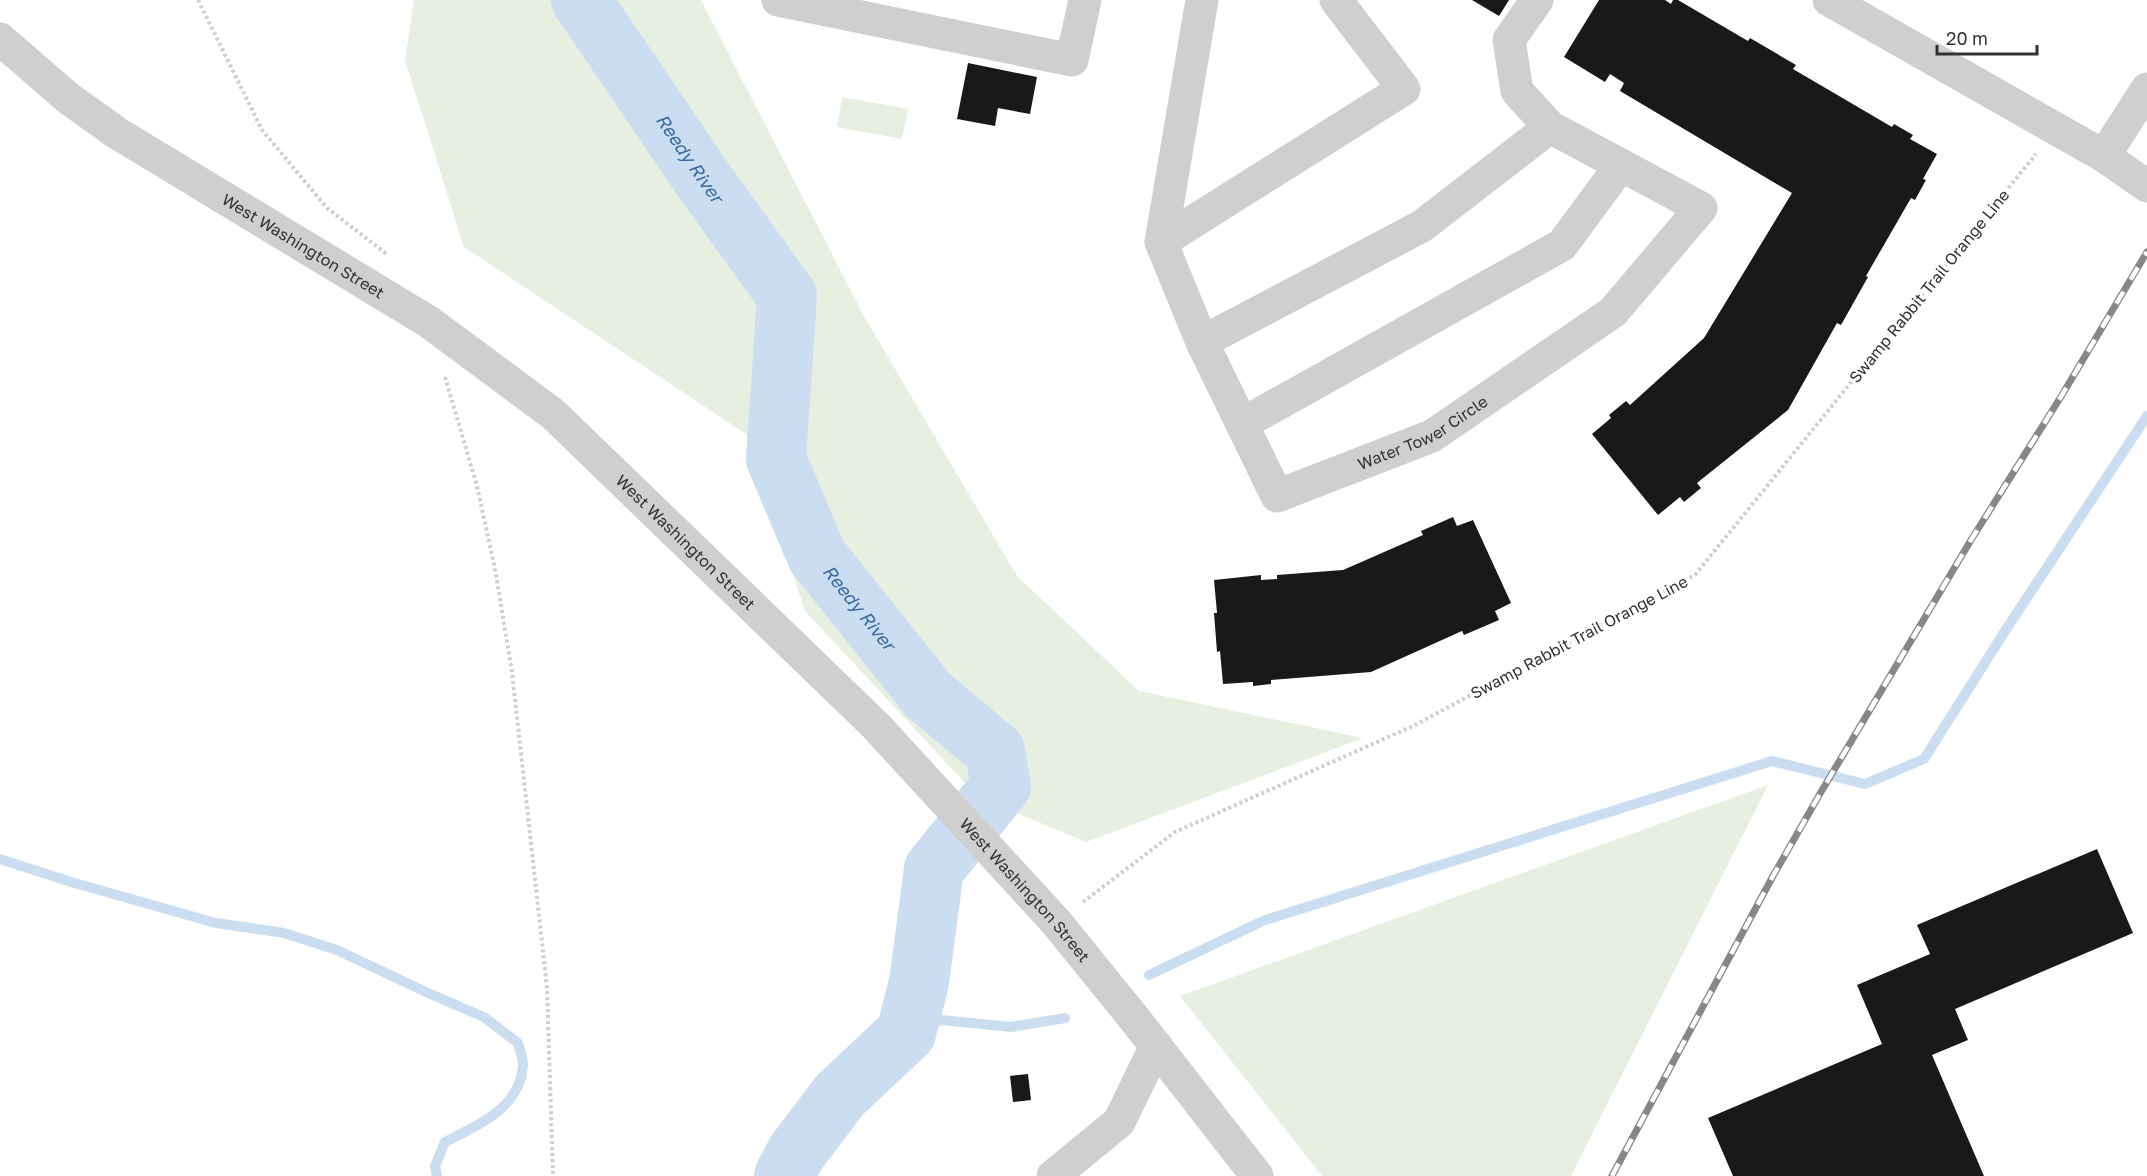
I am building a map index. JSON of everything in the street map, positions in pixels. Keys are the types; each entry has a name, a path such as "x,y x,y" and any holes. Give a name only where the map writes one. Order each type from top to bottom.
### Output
{"street":[{"path":"778,0 1072,60 1084,0"},
{"path":"1161,242 1202,0"},
{"path":"1161,242 1404,89 1336,0"},
{"name":"Water Tower Circle","path":"1161,242 1202,342 1277,496 1432,436 1613,312 1701,208 1550,127 1517,91 1509,40 1538,0"},
{"path":"1829,0 2104,156 2147,186"},
{"name":"West Washington Street","path":"0,39 68,98 117,133 429,322 553,414 876,726 1056,922 1257,1176"},
{"path":"2104,156 2147,89"},
{"path":"1202,342 1422,226 1550,127"},
{"path":"1242,424 1562,245 1621,165"},
{"path":"1053,1176 1119,1122 1156,1046"}],"path":[{"path":"198,0 262,130 327,208 397,261"},
{"name":"Swamp Rabbit Trail Orange Line","path":"1056,922 1175,832 1413,726 1695,575 2056,129"},
{"path":"442,368 477,486 495,569 512,672 547,988 554,1176"}],"green space":[{"path":"414,0 701,0 864,316 1017,576 1139,691 1363,738 1086,842 978,797 805,611 746,434 464,247 405,60"},
{"path":"842,97 908,109 902,139 837,127"},
{"path":"1768,785 1571,1176 1322,1176 1180,996"}],"building":[{"path":"1472,0 1509,0 1499,16"},
{"path":"1599,0 1665,0 1671,4 1673,0 1678,0 1748,41 1750,38 1796,65 1793,69 1892,127 1894,124 1913,135 1910,139 1937,154 1923,179 1926,180 1915,200 1911,198 1841,325 1837,323 1788,410 1697,483 1701,488 1684,502 1680,497 1658,515 1592,434 1611,418 1609,415 1626,401 1630,405 1704,338 1792,193 1620,91 1624,83 1610,74 1605,82 1564,57"},
{"path":"968,63 1037,77 1030,114 998,108 995,126 957,119"},
{"path":"1453,517 1457,526 1473,520 1511,603 1495,611 1499,620 1464,635 1462,631 1371,672 1271,680 1271,684 1253,686 1253,682 1223,684 1220,651 1217,652 1214,580 1261,575 1261,580 1277,579 1277,575 1343,570 1423,535 1421,531"},
{"path":"2097,849 2133,933 1955,1009 1968,1040 1932,1055 1984,1176 1733,1176 1708,1118 1882,1044 1857,985 1930,954 1917,925"},
{"path":"1028,1074 1031,1100 1013,1102 1010,1076"}],"waterway":[{"name":"Reedy River","path":"581,0 702,178 787,296 776,459 817,556 928,695 995,751 1001,786 934,869 919,982 906,1033 840,1095 796,1153 784,1176"},
{"path":"1149,975 1265,920 1772,761 1865,784 1924,759 2005,631 2147,416"},
{"path":"0,859 71,882 216,923 284,933 337,950 484,1017 518,1043 523,1063 520,1081 514,1093 495,1114 445,1142 435,1166 437,1176"},
{"path":"906,1033 941,1020 1011,1027 1065,1018"}],"railway":[{"path":"1612,1176 1773,876 1821,792 1971,540 2062,395 2147,252"}]}
